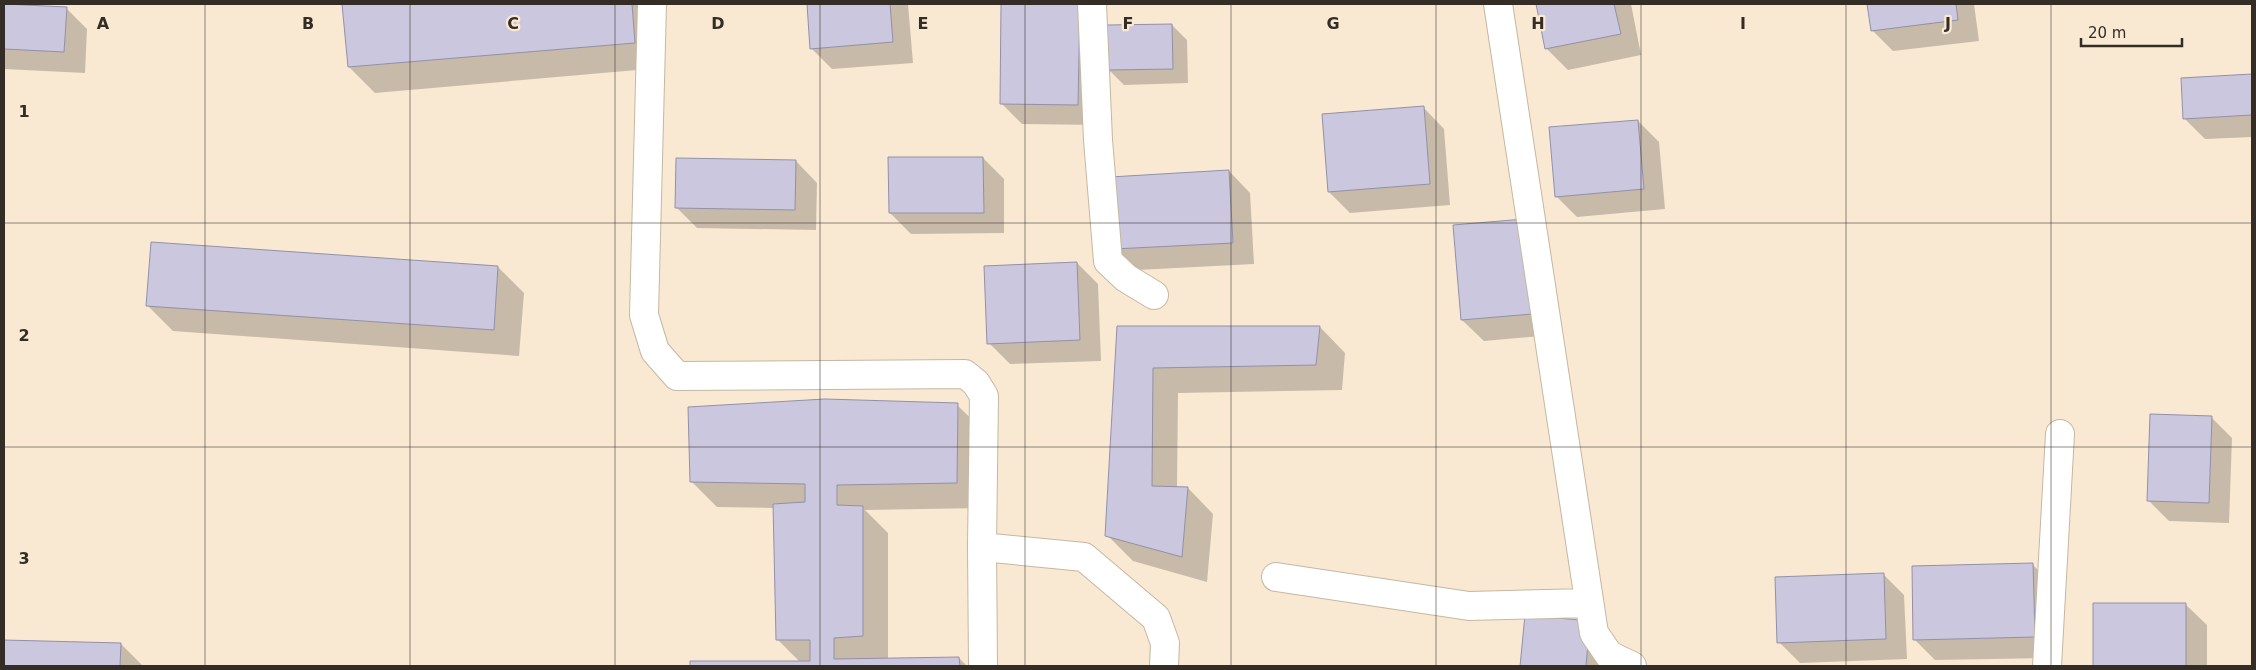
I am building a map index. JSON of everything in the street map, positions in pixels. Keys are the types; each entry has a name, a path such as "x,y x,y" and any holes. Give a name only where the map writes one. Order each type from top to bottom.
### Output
{"street":[{"path":"652,4 644,316 655,351 677,376 965,374 976,383 984,396 983,666"},
{"path":"1092,4 1098,140 1108,262 1126,278 1154,294"},
{"path":"1498,4 1594,633 1609,655 1632,666"},
{"path":"2048,666 2060,434"},
{"path":"982,547 1084,557 1156,618 1165,643 1164,666"},
{"path":"1276,577 1469,606 1589,603"}],"building":[{"path":"4,4 67,7 64,52 4,49"},
{"path":"342,4 632,4 635,43 348,67"},
{"path":"807,4 890,4 893,42 810,49"},
{"path":"1001,4 1080,4 1078,105 1000,104"},
{"path":"1536,4 1614,4 1621,34 1545,49"},
{"path":"1867,4 1956,4 1958,20 1871,31"},
{"path":"1172,24 1173,69 1108,70 1107,25"},
{"path":"2252,74 2252,115 2183,119 2181,78"},
{"path":"1424,106 1430,184 1328,192 1322,114"},
{"path":"1638,120 1644,189 1555,197 1549,127"},
{"path":"888,157 983,157 984,213 889,213"},
{"path":"676,158 796,160 795,210 675,208"},
{"path":"1229,170 1233,243 1114,249 1110,177"},
{"path":"1524,219 1532,314 1461,320 1453,225"},
{"path":"151,242 498,266 494,330 146,306"},
{"path":"1077,262 1080,340 987,344 984,266"},
{"path":"1117,326 1320,326 1316,365 1153,368 1152,486 1188,487 1182,557 1105,536"},
{"path":"825,399 958,403 957,483 837,485 837,505 863,506 863,636 834,638 834,659 959,657 960,666 690,666 690,661 810,661 810,640 776,640 773,504 805,502 805,484 690,482 688,407"},
{"path":"2150,414 2212,416 2209,503 2147,501"},
{"path":"2033,563 2035,637 1913,640 1912,566"},
{"path":"1884,573 1886,639 1777,643 1775,577"},
{"path":"2093,603 2186,603 2186,666 2093,666"},
{"path":"1525,615 1590,621 1586,666 1520,666"},
{"path":"4,640 121,643 120,666 4,666"}]}
